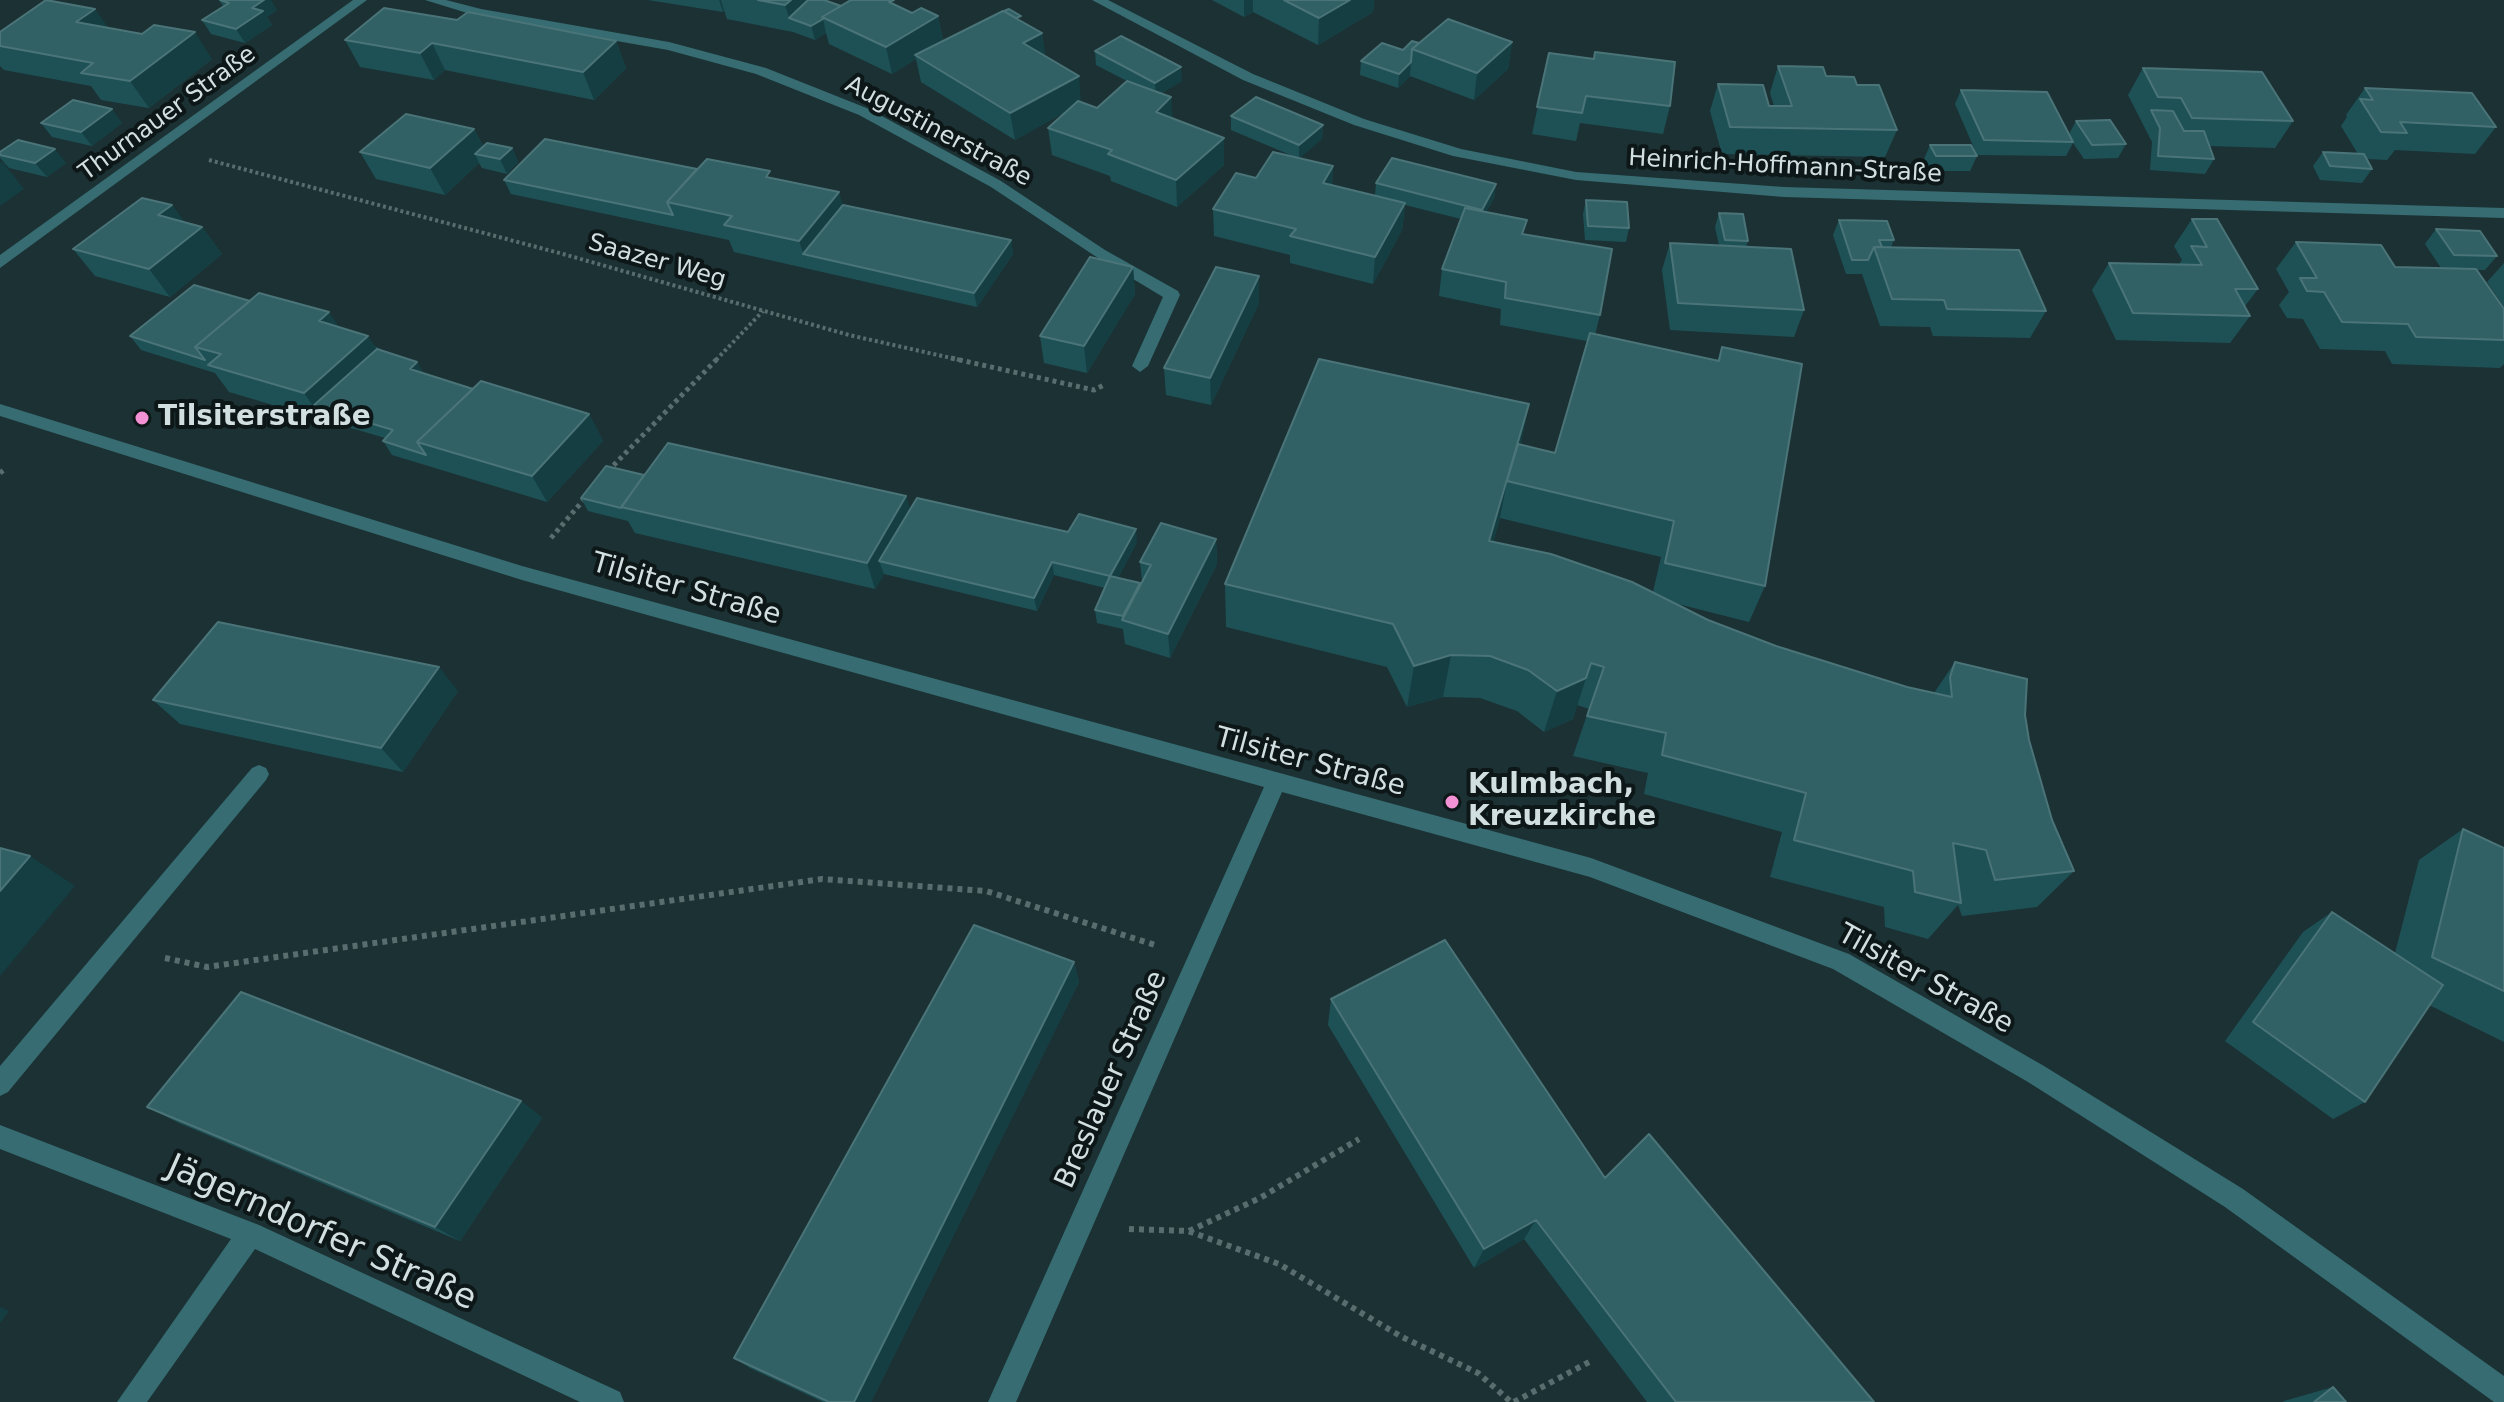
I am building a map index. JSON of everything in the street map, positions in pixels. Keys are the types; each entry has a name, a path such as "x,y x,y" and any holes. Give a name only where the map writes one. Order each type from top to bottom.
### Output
{"street":[{"name":"Thurnauer Straße","path":"0,263 361,0"},
{"name":"Augustinerstraße","path":"431,0 480,13 669,46 761,71 864,112 996,184 1100,253 1172,295 1140,366"},
{"name":"Heinrich-Hoffmann-Straße","path":"1098,0 1248,77 1359,122 1458,153 1576,176 1784,192 2504,213"},
{"name":"Tilsiter Straße","path":"0,410 522,573 1591,868 1841,961 2036,1074 2234,1198 2504,1392"},
{"path":"0,1084 259,774"},
{"name":"Breslauer Straße","path":"1002,1402 1276,782"},
{"name":"Jägerndorfer Straße","path":"0,1137 250,1234 610,1402"},
{"path":"131,1402 250,1234"}],"path":[{"name":"Saazer Weg","path":"161,146 849,335 1094,390 1140,366"},
{"path":"598,482 763,311"},
{"path":"522,573 588,494"},
{"path":"116,946 207,967 822,879 986,891 1198,959"},
{"path":"1188,1231 1260,1198 1359,1139"},
{"path":"1080,1227 1188,1231 1279,1264 1402,1337 1478,1373 1512,1402 1591,1361"}],"building":[{"path":"46,0 95,9 76,22 142,34 154,25 195,32 130,81 81,73 93,63 0,46 0,32"},
{"path":"220,0 264,0 252,8 263,11 236,29 202,20 229,3"},
{"path":"758,0 791,0 785,5"},
{"path":"808,0 824,0 841,6 811,26 789,18"},
{"path":"851,0 894,0 889,2 912,13 921,8 938,16 886,47 822,17"},
{"path":"1284,0 1350,0 1319,18"},
{"path":"384,8 457,20 468,12 616,41 583,72 432,43 420,53 345,40"},
{"path":"1009,9 1021,16 1016,18 1004,11"},
{"path":"1003,11 1042,33 1023,43 1079,76 1010,113 915,55"},
{"path":"1448,19 1512,42 1477,73 1412,49"},
{"path":"1121,36 1181,67 1155,83 1095,51"},
{"path":"1412,41 1419,43 1412,49 1411,62 1399,74 1361,61 1382,43 1403,50"},
{"path":"1595,52 1675,62 1670,106 1586,96 1582,113 1537,107 1549,53 1594,59"},
{"path":"1778,66 1823,67 1826,76 1854,77 1857,85 1879,85 1897,130 1730,127 1718,84 1763,85 1769,106 1792,106"},
{"path":"2143,68 2262,72 2293,121 2192,118 2181,98 2158,97"},
{"path":"1127,81 1171,97 1156,112 1224,138 1176,180 1108,154 1112,150 1048,128 1078,101 1097,108"},
{"path":"2365,88 2472,93 2496,127 2400,122 2407,133 2381,132 2360,99 2373,100"},
{"path":"1961,90 2047,92 2073,142 1984,140"},
{"path":"1256,97 1323,125 1299,145 1231,116"},
{"path":"73,100 112,109 81,132 41,123"},
{"path":"2151,110 2173,111 2184,131 2204,131 2214,159 2158,156 2160,128"},
{"path":"406,114 474,129 430,168 360,152"},
{"path":"2110,120 2126,144 2092,145 2076,121"},
{"path":"545,139 697,169 667,202 673,215 504,180"},
{"path":"18,140 55,149 35,163 0,155"},
{"path":"487,143 512,148 500,159 475,154"},
{"path":"1930,145 1971,145 1977,156 1936,156"},
{"path":"1273,152 1333,166 1323,183 1405,203 1375,257 1290,236 1296,229 1213,209 1236,173 1256,178"},
{"path":"2323,152 2364,154 2372,169 2330,166"},
{"path":"1392,158 1496,184 1482,210 1376,183"},
{"path":"707,159 770,171 766,177 839,192 799,241 724,225 732,216 667,202"},
{"path":"142,198 172,205 158,215 202,227 149,269 73,249"},
{"path":"1586,200 1627,202 1629,228 1588,226"},
{"path":"843,205 1011,240 974,293 803,254"},
{"path":"1465,208 1527,220 1522,234 1612,249 1600,315 1505,298 1506,282 1442,269"},
{"path":"1719,213 1743,214 1748,241 1725,240"},
{"path":"2192,219 2217,219 2258,289 2235,289 2250,316 2133,313 2109,263 2202,265 2191,246 2207,247"},
{"path":"1839,220 1887,221 1894,240 1879,240 1882,247 1874,247 1868,260 1852,260"},
{"path":"2436,229 2480,231 2497,256 2454,255"},
{"path":"2296,242 2381,245 2395,267 2476,269 2504,309 2504,340 2416,337 2408,324 2342,322 2324,292 2307,291 2300,278 2317,278"},
{"path":"1670,243 1791,249 1804,310 1678,303"},
{"path":"1874,247 2019,250 2046,311 1947,309 1944,300 1892,299"},
{"path":"1090,257 1133,267 1084,346 1040,336"},
{"path":"1216,267 1259,276 1210,378 1164,368"},
{"path":"194,285 250,301 195,347 205,360 130,336"},
{"path":"259,293 329,312 319,321 368,336 304,393 208,365 221,354 195,347"},
{"path":"1590,333 1719,361 1722,347 1802,364 1765,586 1665,563 1674,521 1507,481 1518,444 1555,453"},
{"path":"377,349 417,362 410,369 473,389 417,442 426,455 383,441 393,430 313,406"},
{"path":"1319,359 1529,404 1489,541 1551,554 1632,582 1708,620 1776,646 1907,687 1952,697 1950,677 1955,662 2027,679 2025,715 2029,740 2052,820 2074,871 1995,880 1986,850 1953,843 1961,903 1915,892 1913,871 1794,840 1806,793 1662,755 1666,733 1587,716 1604,667 1591,663 1586,678 1557,691 1528,670 1490,656 1451,655 1414,666 1393,624 1225,584"},
{"path":"481,381 589,414 532,476 417,442"},
{"path":"668,443 906,496 867,563 621,507"},
{"path":"606,466 644,475 621,508 581,498"},
{"path":"917,498 1068,532 1079,514 1136,529 1110,576 1052,562 1034,598 879,561"},
{"path":"1161,523 1216,539 1168,634 1122,620 1151,565 1140,562"},
{"path":"1110,576 1140,583 1123,616 1095,610"},
{"path":"218,622 439,667 381,748 153,700"},
{"path":"2463,829 2504,848 2504,991 2432,957"},
{"path":"0,848 30,856 0,891"},
{"path":"2332,912 2443,985 2365,1102 2253,1022"},
{"path":"974,925 1074,962 854,1402 829,1402 734,1358"},
{"path":"1445,940 1605,1178 1649,1134 1874,1402 1676,1402 1536,1220 1484,1249 1331,999"},
{"path":"241,992 521,1101 435,1227 147,1107"},
{"path":"2333,1387 2346,1402 2314,1402"}],"place":[{"name":"Tilsiterstraße","path":"142,418"},
{"name":"Kulmbach, Kreuzkirche","path":"1452,802"}]}
